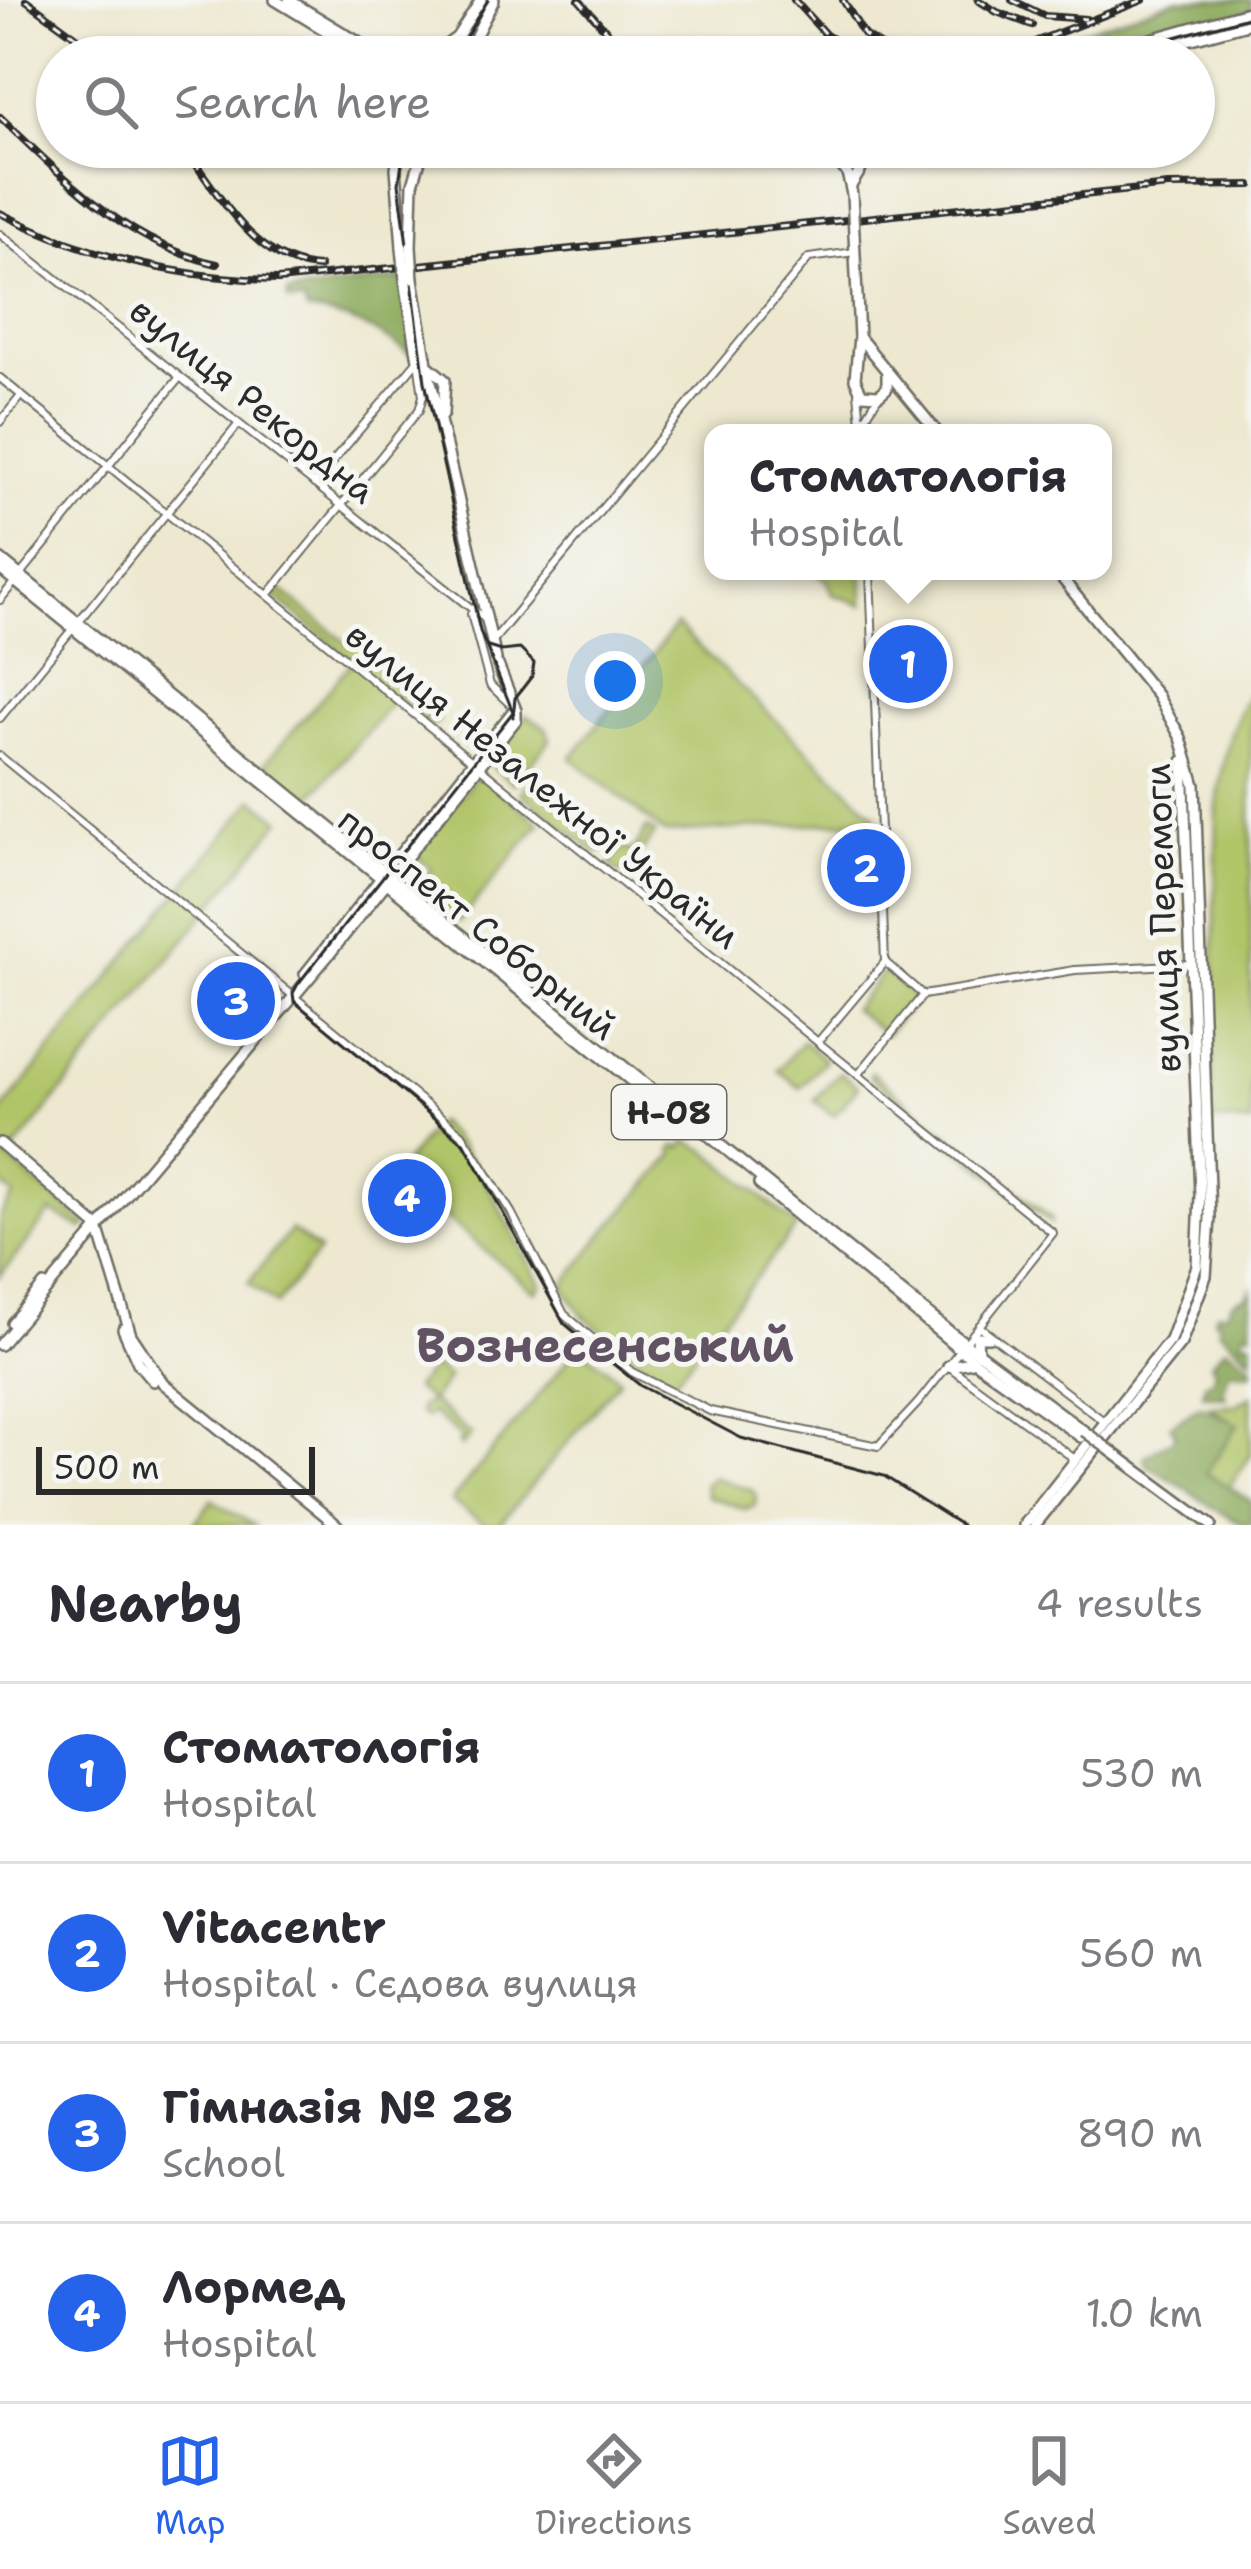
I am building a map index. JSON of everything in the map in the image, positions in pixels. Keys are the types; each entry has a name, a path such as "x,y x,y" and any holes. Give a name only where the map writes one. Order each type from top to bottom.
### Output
{"main road":[{"path":"275,0 334,36"},
{"path":"289,0 349,36"},
{"path":"458,36 481,0"},
{"path":"476,36 494,0"},
{"path":"1162,36 1251,11"},
{"path":"1203,36 1251,23"},
{"path":"0,1345 293,993 514,714 490,644 442,419 445,380 424,361 396,168"},
{"path":"406,246 418,168"},
{"path":"839,168 852,189 858,390 867,396 907,398"},
{"path":"852,189 863,168"},
{"path":"859,337 930,424"},
{"path":"856,373 870,363 886,371 889,383 881,394"},
{"name":"проспект Соборний","path":"0,559 978,1358"},
{"name":"проспект Соборний","path":"0,569 18,578"},
{"name":"вулиця Перемоги","path":"1024,1525 1110,1426 1171,1340 1193,1300 1204,1172 1197,964 1181,738 1157,695 1063,580"},
{"path":"0,1146 97,1230 124,1334 178,1404 333,1525"},
{"path":"0,1335 97,1230"},
{"path":"948,1366 978,1358 978,1331 989,1336"},
{"name":"Н-08","path":"978,1358 1201,1525"},
{"name":"Н-08","path":"1109,1454 1210,1525"},
{"name":"вулиця Перемоги","path":"1035,1525 1048,1501"}],"street":[{"name":"вулиця Рекордна","path":"0,234 486,620"},
{"path":"490,644 809,258 855,252"},
{"path":"314,484 424,361"},
{"path":"268,595 422,404 424,361"},
{"path":"0,599 181,377"},
{"name":"вулиця Незалежної України","path":"0,378 1053,1233 978,1331"},
{"path":"858,390 861,424"},
{"path":"864,424 881,394"},
{"path":"0,422 21,395"},
{"path":"0,718 238,424"},
{"path":"817,1043 885,962 869,580"},
{"path":"470,610 490,685 508,701 514,714"},
{"path":"0,756 462,1134 511,1211 564,1314 644,1380 710,1411 878,1446 978,1331"},
{"path":"885,962 923,995"},
{"path":"858,1075 923,995 1075,970 1197,964"},
{"path":"989,1336 1110,1426"},
{"path":"948,1366 1081,1463"}],"green space":[{"path":"1176,0 1251,0 1251,11 1162,36 1068,36"},
{"path":"405,278 418,360 366,327 307,311 304,302 288,301 287,293"},
{"path":"862,580 863,605 832,594 828,581"},
{"path":"278,588 350,646 356,640 410,683 404,692 439,720 433,726 397,697 308,801 265,763 353,661 272,595"},
{"path":"676,625 875,815 874,820 665,833 571,758"},
{"path":"1251,690 1251,1124 1211,1120 1217,806 1232,732"},
{"path":"526,715 546,728 550,740 514,784 488,763"},
{"path":"479,773 540,823 459,922 418,885 432,868 412,855"},
{"path":"530,780 618,843 596,853 521,793"},
{"path":"254,799 281,820 7,1159 88,1225 83,1229 51,1212 0,1276 0,1215 14,1196 0,1183 0,1113"},
{"path":"647,828 656,833 627,870 618,872 610,865 623,848 633,852"},
{"path":"884,971 917,997 886,1035 853,1009"},
{"path":"803,1041 825,1060 800,1088 778,1070"},
{"path":"840,1072 858,1087 834,1116 814,1100"},
{"path":"871,1072 1051,1218 1051,1223 886,1091 870,1077"},
{"path":"437,1122 469,1157 495,1198 541,1284 535,1292 395,1175"},
{"path":"687,1141 706,1150 797,1226 672,1383 583,1316 563,1286 675,1154 676,1145 681,1148"},
{"path":"291,1230 319,1251 276,1305 248,1283"},
{"path":"1251,1289 1251,1333 1245,1331 1242,1341 1251,1341 1251,1358 1218,1329 1214,1318"},
{"path":"579,1346 620,1379 499,1525 485,1525 451,1501"},
{"path":"1226,1347 1251,1364 1251,1373 1229,1370 1223,1391 1226,1397 1203,1394 1205,1383 1213,1379 1211,1363"},
{"path":"434,1366 448,1378 431,1401 471,1435 461,1447 462,1438 432,1413 426,1418 419,1413 430,1401 414,1388"},
{"path":"1251,1396 1251,1455 1228,1489 1206,1473 1237,1425 1209,1406 1236,1405"},
{"path":"1200,1406 1238,1424 1206,1473 1251,1501 1251,1525 1230,1518 1148,1467 1144,1457 1172,1440 1175,1433 1170,1426"},
{"path":"713,1477 752,1490 757,1498 754,1506 746,1509 707,1496 704,1484"},
{"path":"212,1500 254,1525 193,1525"}],"tram line":[{"path":"467,36 488,0"},
{"path":"1179,36 1251,16"},
{"path":"401,168 399,183 425,382 480,631 513,712 298,984 294,1001 465,1144 564,1323 641,1386 741,1438 884,1476 961,1525"},
{"path":"488,647 520,649 534,663 532,676 515,698 513,717"}],"railway":[{"path":"26,0 75,36"},
{"path":"579,0 612,36"},
{"path":"794,0 828,36"},
{"path":"843,0 866,36"},
{"path":"978,0 1032,25"},
{"path":"1012,0 1045,16 1086,19"},
{"path":"1050,36 1143,0"},
{"path":"0,117 36,151"},
{"path":"55,168 126,225 154,241 217,264"},
{"path":"198,168 258,240 276,254 320,267"},
{"path":"0,213 66,242 135,263 205,275 278,280 1168,186 1251,185"}],"place":[{"name":"Стоматологія","path":"908,664"},
{"name":"Vitacentr","path":"866,868"},
{"name":"Гімназія № 28","path":"236,1001"},
{"name":"Лормед","path":"407,1198"}],"district":[{"name":"Вознесенський","path":"605,1345"}]}
